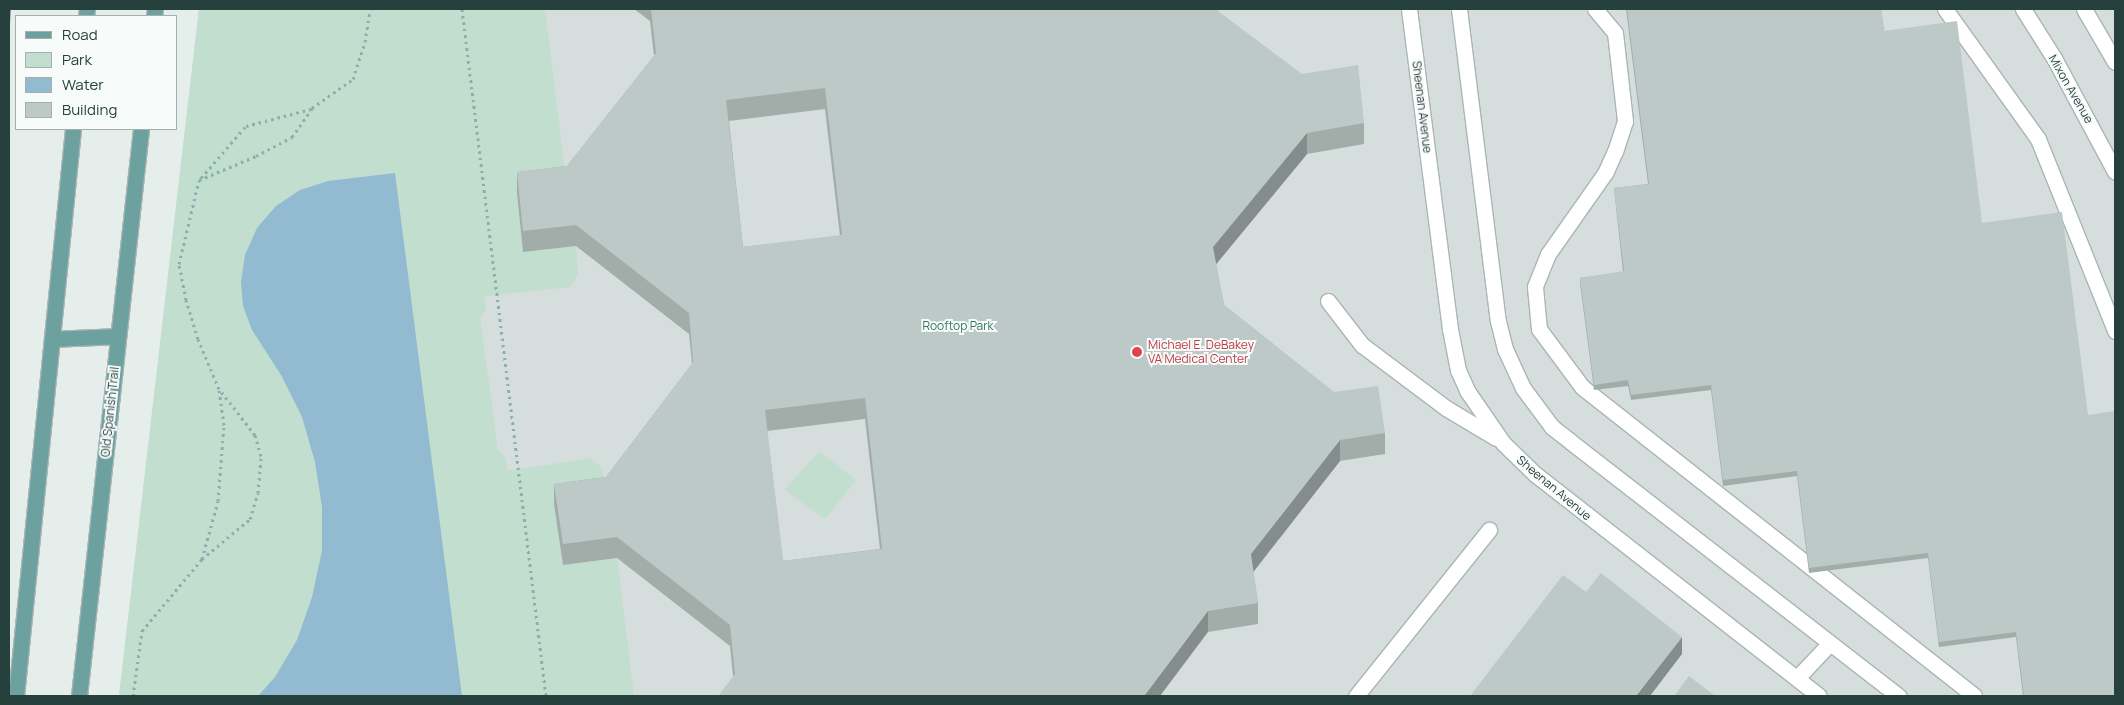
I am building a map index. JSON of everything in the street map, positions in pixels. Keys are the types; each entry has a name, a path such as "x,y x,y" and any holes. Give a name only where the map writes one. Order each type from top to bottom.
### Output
{"main road":[{"path":"16,696 14,650 52,339 73,130"},
{"name":"Old Spanish Trail","path":"78,696 141,130"},
{"path":"52,339 118,336"}],"street":[{"name":"Sheenan Avenue","path":"1409,9 1450,330 1458,370 1468,392 1503,443 1556,493 1819,696"},
{"path":"1459,9 1498,322 1508,356 1523,388 1537,409 1558,432 1829,644 1899,696"},
{"path":"1595,9 1615,33 1625,121 1615,151 1604,173 1548,254 1536,287 1539,329 1582,387 1974,696"},
{"path":"1945,9 2038,139 2115,331"},
{"name":"Mixon Avenue","path":"2023,9 2054,58 2115,172"},
{"path":"2084,9 2115,62"},
{"path":"1328,301 1362,345 1446,408 1503,443"},
{"path":"1356,696 1489,530"},
{"path":"1797,678 1829,644"}],"path":[{"path":"202,559 218,502 223,465 224,425 219,389 198,339 186,300 179,264 199,180 246,126 312,108 353,79 365,42 370,9"},
{"path":"462,9 546,696"},
{"path":"199,180 256,156 292,137 312,108"},
{"path":"133,696 142,631 202,559 250,520 258,493 261,456 255,435 219,389"}],"shaded area":[{"name":"Michael E. DeBakey VA Medical Center","path":"199,9 2115,9 2115,696 119,696"}],"green space":[{"path":"199,9 545,9 567,187 517,193 523,252 576,246 578,275 570,287 485,296 486,309 480,318 498,450 505,457 508,471 591,458 602,468 606,498 554,505 563,565 617,558 634,696 119,696"},
{"path":"819,451 856,480 825,519 785,490"}],"water":[{"path":"395,173 462,696 258,696 275,677 297,640 312,597 322,551 322,507 315,462 302,417 281,375 252,330 243,306 241,282 245,255 257,228 276,206 300,190 328,181"}],"building":[{"name":"Michael E. DeBakey VA Medical Center","path":"651,9 1215,9 1302,74 1358,65 1364,123 1307,133 1213,247 1224,305 1334,392 1378,386 1385,433 1340,440 1251,554 1258,603 1208,611 1144,696 718,696 735,674 730,625 617,537 563,544 554,484 606,477 693,362 689,313 576,225 523,231 517,172 567,166 656,53","holes":["825,88 842,235 743,247 726,100","865,398 882,549 783,561 765,410"]},
{"path":"1627,9 1881,9 1884,31 1957,21 1982,223 2062,212 2088,415 2115,411 2115,696 2024,696 2016,632 1939,642 1928,553 1809,568 1797,471 1723,480 1711,385 1631,395 1628,380 1594,385 1580,278 1624,271 1614,188 1649,184"},
{"path":"1601,573 1682,637 1636,696 1470,696 1563,575 1586,592"},
{"path":"1689,676 1715,696 1674,696"}],"place":[{"name":"Michael E. DeBakey VA Medical Center","path":"1137,352"}],"park label":[{"name":"Rooftop Park","path":"958,326"}]}
